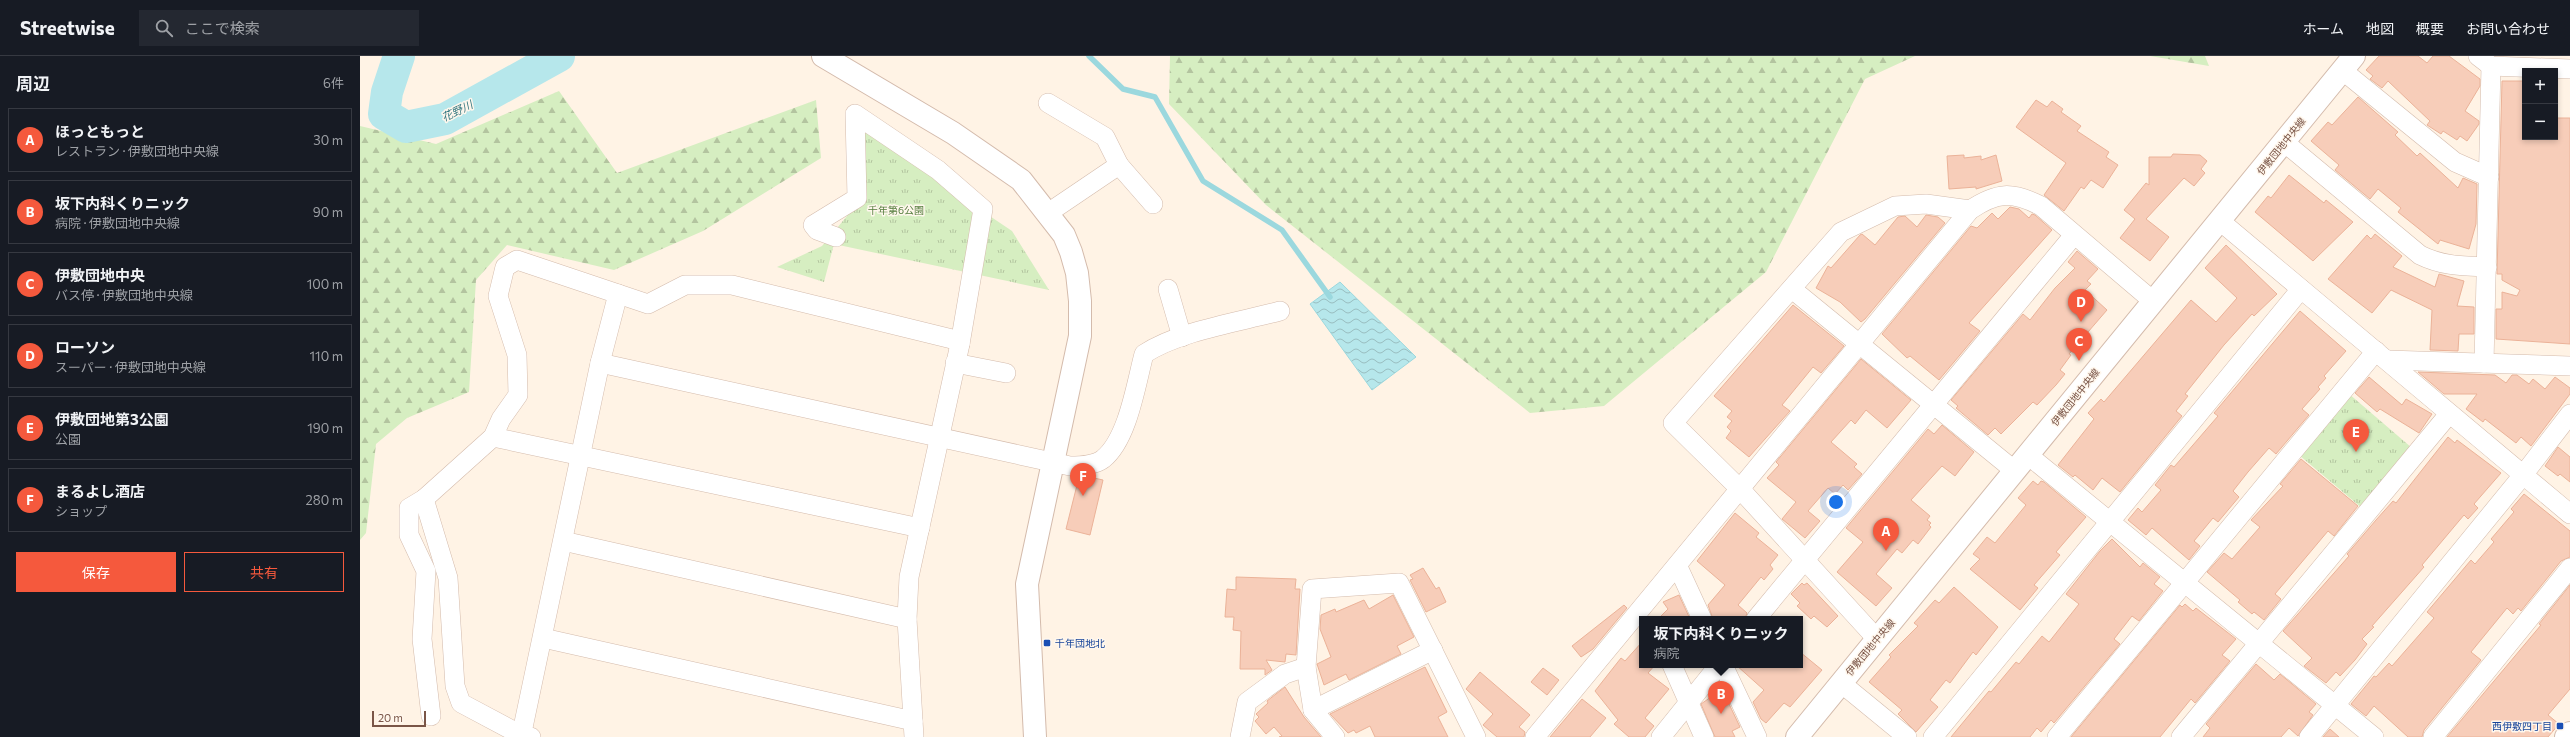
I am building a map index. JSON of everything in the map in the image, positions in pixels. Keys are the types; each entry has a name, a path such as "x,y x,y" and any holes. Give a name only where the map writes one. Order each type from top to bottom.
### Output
{"street":[{"path":"823,56 953,133 1021,180 1048,212 1064,235 1071,252 1077,273 1080,302 1080,336 1027,584 1036,737"},
{"path":"2484,363 2488,177 2484,61 2570,69"},
{"path":"2348,63 2455,162 2488,177"},
{"name":"伊敷団地中央線","path":"1797,737 2348,63"},
{"path":"1048,103 1105,137 1118,165 1153,204"},
{"path":"543,638 914,729 907,619 909,577 960,344 983,209 938,170 855,114 857,198 813,225 817,230 836,237"},
{"path":"2284,142 2420,255 2435,262 2451,266 2487,267"},
{"path":"1048,212 1118,165"},
{"path":"1649,613 1678,566 1970,210 1986,199 2003,195 2023,197 2041,206 2153,302"},
{"path":"1876,639 1741,490 1673,423 1841,232 1895,206 1926,204 1970,210"},
{"path":"2220,221 2570,514"},
{"path":"1758,616 1933,403 2074,235"},
{"path":"431,716 422,639 426,571 409,535 409,508 424,499 493,437 501,419 518,395 517,355 498,296 505,267 517,260 648,304 685,285 732,285 952,339 960,344"},
{"path":"1168,289 1182,337"},
{"path":"1792,289 1933,403 2110,521 2374,737"},
{"path":"1933,737 2301,289"},
{"path":"424,499 448,578 455,686 461,703 525,736 562,541 600,363 618,294"},
{"path":"600,363 1070,466 1102,459 1117,441 1126,421 1144,354 1157,346 1182,337 1280,311"},
{"path":"2382,356 2484,363 2570,366"},
{"path":"2058,737 2185,582 2382,356"},
{"path":"955,363 1006,373"},
{"path":"2181,737 2258,642 2449,414"},
{"path":"2308,737 2523,475 2570,414"},
{"path":"493,437 581,457 920,528"},
{"path":"562,541 907,619"},
{"path":"1678,566 1701,616"},
{"path":"2433,737 2570,568"},
{"path":"1335,737 1313,710 1306,667 1312,589 1399,583 1476,737"},
{"path":"1535,737 1639,624"},
{"path":"1313,710 1433,650"},
{"path":"1240,737 1247,702 1285,674 1306,667"},
{"path":"1673,668 1704,737"},
{"path":"1661,737 1717,668"},
{"path":"1725,668 1757,737"},
{"path":"1841,682 1907,737"},
{"path":"2566,737 2570,733"}],"green space":[{"path":"1170,56 1915,56 1865,79 1766,272 1604,406 1530,413 1266,205 1169,104"},
{"path":"2150,56 2205,56 2209,66"},
{"path":"559,91 617,173 816,100 821,158 703,231 614,270 507,245 476,280 469,392 407,418 376,444 366,533 360,540 360,126 436,144"},
{"name":"千年第6公園","path":"862,130 1012,231 1049,290 834,244 824,282 777,267 822,246 847,216"},
{"path":"2348,393 2412,448 2363,509 2299,455"}],"water":[{"path":"1340,282 1416,357 1372,390 1310,304"}],"building":[{"path":"2379,56 2418,56 2427,63 2433,56 2449,56 2480,79 2480,86 2465,111 2479,121 2479,124 2467,141 2460,136 2457,140 2443,131 2441,134 2427,125 2430,121 2388,81 2382,88 2370,79 2373,76 2366,70"},
{"path":"2502,81 2522,81 2522,140 2558,140 2558,118 2570,118 2570,344 2496,339 2496,309 2502,309 2502,292 2517,296 2520,290 2502,280 2502,274 2497,274"},
{"path":"2358,97 2398,132 2395,135 2417,156 2420,153 2458,188 2463,178 2477,184 2476,224 2469,249 2440,240 2438,244 2398,212 2401,208 2378,189 2370,199 2335,170 2339,165 2311,141 2328,122 2332,125"},
{"path":"2036,100 2047,107 2052,101 2063,109 2061,112 2081,126 2077,131 2109,152 2106,157 2118,165 2103,188 2091,180 2084,189 2081,187 2064,211 2044,195 2066,163 2016,127"},
{"path":"2173,154 2200,155 2207,161 2201,169 2205,173 2194,186 2184,178 2146,219 2169,237 2150,261 2120,238 2135,219 2124,210 2146,183 2149,185 2149,157 2171,157"},
{"path":"1964,155 1964,158 1981,156 1981,160 1996,155 2002,181 1976,189 1976,187 1949,189 1947,156"},
{"path":"2289,175 2324,203 2326,200 2353,222 2313,261 2255,212 2268,196 2271,198"},
{"path":"2010,207 2019,209 2029,218 2032,214 2035,215 2052,230 1969,323 1980,331 1939,380 1910,356 1907,358 1882,334 1971,226 1977,228 1992,213 1998,219"},
{"path":"1926,215 1938,217 1945,223 1861,322 1840,302 1816,288 1828,266 1831,268 1860,235 1862,234 1875,245 1898,217 1905,216 1917,227"},
{"path":"2375,234 2402,256 2393,267 2435,287 2439,274 2464,281 2457,306 2474,307 2474,334 2459,334 2458,351 2430,350 2432,310 2391,290 2372,313 2328,279 2367,235 2371,239"},
{"path":"2226,245 2277,294 2254,316 2252,314 2224,345 2185,394 2188,396 2176,411 2182,416 2120,492 2102,478 2093,490 2075,475 2073,477 2058,465 2094,419 2088,413 2101,399 2104,402 2191,300 2216,322 2237,298 2205,268"},
{"path":"2077,251 2098,269 2087,281 2091,284 2085,290 2107,310 2069,354 2071,355 2060,370 2065,374 2037,405 2033,402 2001,434 1995,428 1988,435 1956,408 1958,406 1951,400 2023,314 2030,320 2055,288 2075,268 2068,262"},
{"path":"1793,305 1844,346 1821,373 1813,367 1782,405 1790,411 1749,457 1726,438 1731,431 1727,427 1732,421 1727,417 1732,411 1714,396"},
{"path":"2300,311 2346,351 2324,376 2326,378 2318,387 2320,389 2302,409 2309,415 2276,454 2269,448 2248,472 2233,491 2239,497 2218,522 2213,518 2194,541 2200,546 2189,560 2152,528 2146,535 2128,520 2138,508 2142,512 2161,490 2155,485 2171,465 2174,467 2218,416 2214,413"},
{"path":"1861,359 1911,400 1887,428 1866,410 1855,424 1851,420 1831,442 1857,464 1854,467 1862,474 1848,490 1843,485 1835,494 1828,488 1808,511 1820,521 1805,538 1782,519 1796,502 1767,478 1779,465 1776,462"},
{"path":"2418,372 2495,375 2506,383 2512,375 2517,375 2529,384 2533,379 2545,389 2555,377 2570,388 2570,394 2531,446 2521,437 2516,443 2485,419 2483,422 2466,409 2477,394 2444,394"},
{"path":"2369,377 2402,405 2406,399 2432,414 2419,433 2380,409 2377,412 2355,393"},
{"path":"1942,425 1974,452 1955,476 1942,466 1911,500 1930,516 1927,520 1931,523 1929,525 1931,527 1918,544 1913,540 1902,553 1897,549 1876,574 1892,588 1876,606 1837,572 1863,542 1846,528 1928,429 1934,434"},
{"path":"2448,437 2455,443 2457,440 2501,473 2474,504 2478,508 2468,519 2464,515 2422,565 2424,567 2372,626 2374,627 2362,639 2367,644 2355,660 2340,676 2336,672 2326,683 2304,666 2312,658 2283,631 2349,556 2347,554 2376,520 2393,501 2396,503"},
{"path":"2558,447 2570,457 2570,482 2560,474 2558,476 2545,466"},
{"path":"2301,459 2358,506 2334,536 2328,531 2275,594 2281,599 2264,620 2254,612 2252,614 2238,602 2240,600 2207,572 2224,553 2232,559 2260,527 2251,520 2283,486 2280,484"},
{"path":"1085,476 1103,480 1090,535 1066,529 1079,477"},
{"path":"2033,481 2038,485 2041,481 2044,482 2086,517 2056,552 2060,555 2034,585 2038,588 2020,610 1970,569 1980,559 1973,554 1987,537 1995,543 2026,505 2018,498"},
{"path":"2524,494 2570,531 2570,557 2561,561 2521,611 2518,608 2513,614 2507,608 2471,652 2481,660 2424,730 2422,737 2408,737 2374,706 2366,716 2351,704 2374,676 2376,677 2389,663 2392,666 2434,618 2427,612 2471,560 2475,564 2494,542 2491,539 2514,512 2511,509"},
{"path":"1735,513 1759,533 1756,537 1778,555 1770,565 1773,569 1764,580 1761,577 1738,605 1747,613 1746,616 1712,616 1708,605 1725,585 1697,561"},
{"path":"2112,539 2140,567 2143,563 2160,577 2154,584 2163,591 2139,621 2132,616 2114,639 2120,644 2054,723 2051,720 2041,732 2037,728 2030,737 1951,737 1989,691 1991,692 2016,662 2019,664 2042,636 2049,642 2079,604 2066,594 2100,551"},
{"path":"1423,568 1436,589 1439,587 1446,602 1426,612 1410,580 1413,579 1410,575"},
{"path":"1236,577 1296,579 1295,589 1300,589 1296,655 1286,654 1285,662 1266,660 1272,670 1265,675 1265,669 1240,669 1241,631 1233,630 1234,617 1225,617 1227,589 1236,590"},
{"path":"1802,583 1804,585 1807,583 1838,616 1827,627 1814,616 1811,619 1797,606 1800,603 1791,594"},
{"path":"2570,585 2570,689 2548,715 2559,724 2548,737 2447,737 2541,625 2539,624"},
{"path":"1954,587 1998,627 1976,655 1973,652 1950,683 1946,680 1930,700 1938,707 1916,732 1898,714 1902,710 1869,682 1891,657 1889,655 1918,626 1914,623 1935,600 1939,603"},
{"path":"1393,595 1414,637 1397,646 1401,654 1349,680 1346,674 1324,685 1317,664 1331,657 1320,629 1321,615 1335,609 1336,612 1364,600 1369,609"},
{"path":"1679,595 1689,616 1661,616 1668,609 1663,602"},
{"path":"2185,604 2193,611 2196,608 2236,639 2222,655 2230,661 2195,703 2191,699 2160,737 2071,737 2180,605 2182,607"},
{"path":"1624,605 1627,608 1593,649 1581,657 1572,646"},
{"path":"1639,645 1639,668 1652,668 1648,673 1669,689 1645,718 1654,726 1645,737 1629,737 1614,724 1618,720 1595,691 1621,658 1625,661"},
{"path":"1803,654 1822,670 1790,707 1784,703 1766,723 1761,719 1753,702 1764,690 1739,668 1803,668"},
{"path":"2256,664 2274,680 2280,674 2316,704 2309,712 2313,715 2298,736 2289,728 2281,737 2203,737 2210,728 2206,724"},
{"path":"1425,667 1447,712 1438,717 1448,737 1375,737 1370,726 1356,733 1354,730 1348,733 1330,714"},
{"path":"1543,668 1559,680 1547,695 1531,682"},
{"path":"1480,672 1530,715 1519,727 1525,732 1524,737 1497,737 1483,725 1493,714 1466,689"},
{"path":"1720,685 1740,727 1732,731 1735,737 1715,737 1701,704 1711,697 1709,695"},
{"path":"1285,687 1304,717 1321,737 1279,737 1282,736 1274,727 1266,734 1255,721 1259,717 1256,714 1268,703 1267,701"},
{"path":"1582,699 1606,718 1590,737 1550,737"},
{"path":"2330,729 2339,737 2323,737"}],"waterway":[{"name":"花野川","path":"399,56 387,92 384,114 406,127 445,119 559,56"},
{"path":"1089,56 1123,89 1155,97 1203,181 1282,230 1330,297"}],"place":[{"name":"ローソン","path":"2081,322"},
{"name":"伊敷団地中央","path":"2079,361"},
{"name":"伊敷団地第3公園","path":"2356,452"},
{"name":"まるよし酒店","path":"1083,496"},
{"name":"ほっともっと","path":"1886,551"},
{"name":"千年団地北","path":"1047,643"},
{"name":"坂下内科くりニック","path":"1721,714"},
{"name":"西伊敷四丁目","path":"2560,726"}]}
